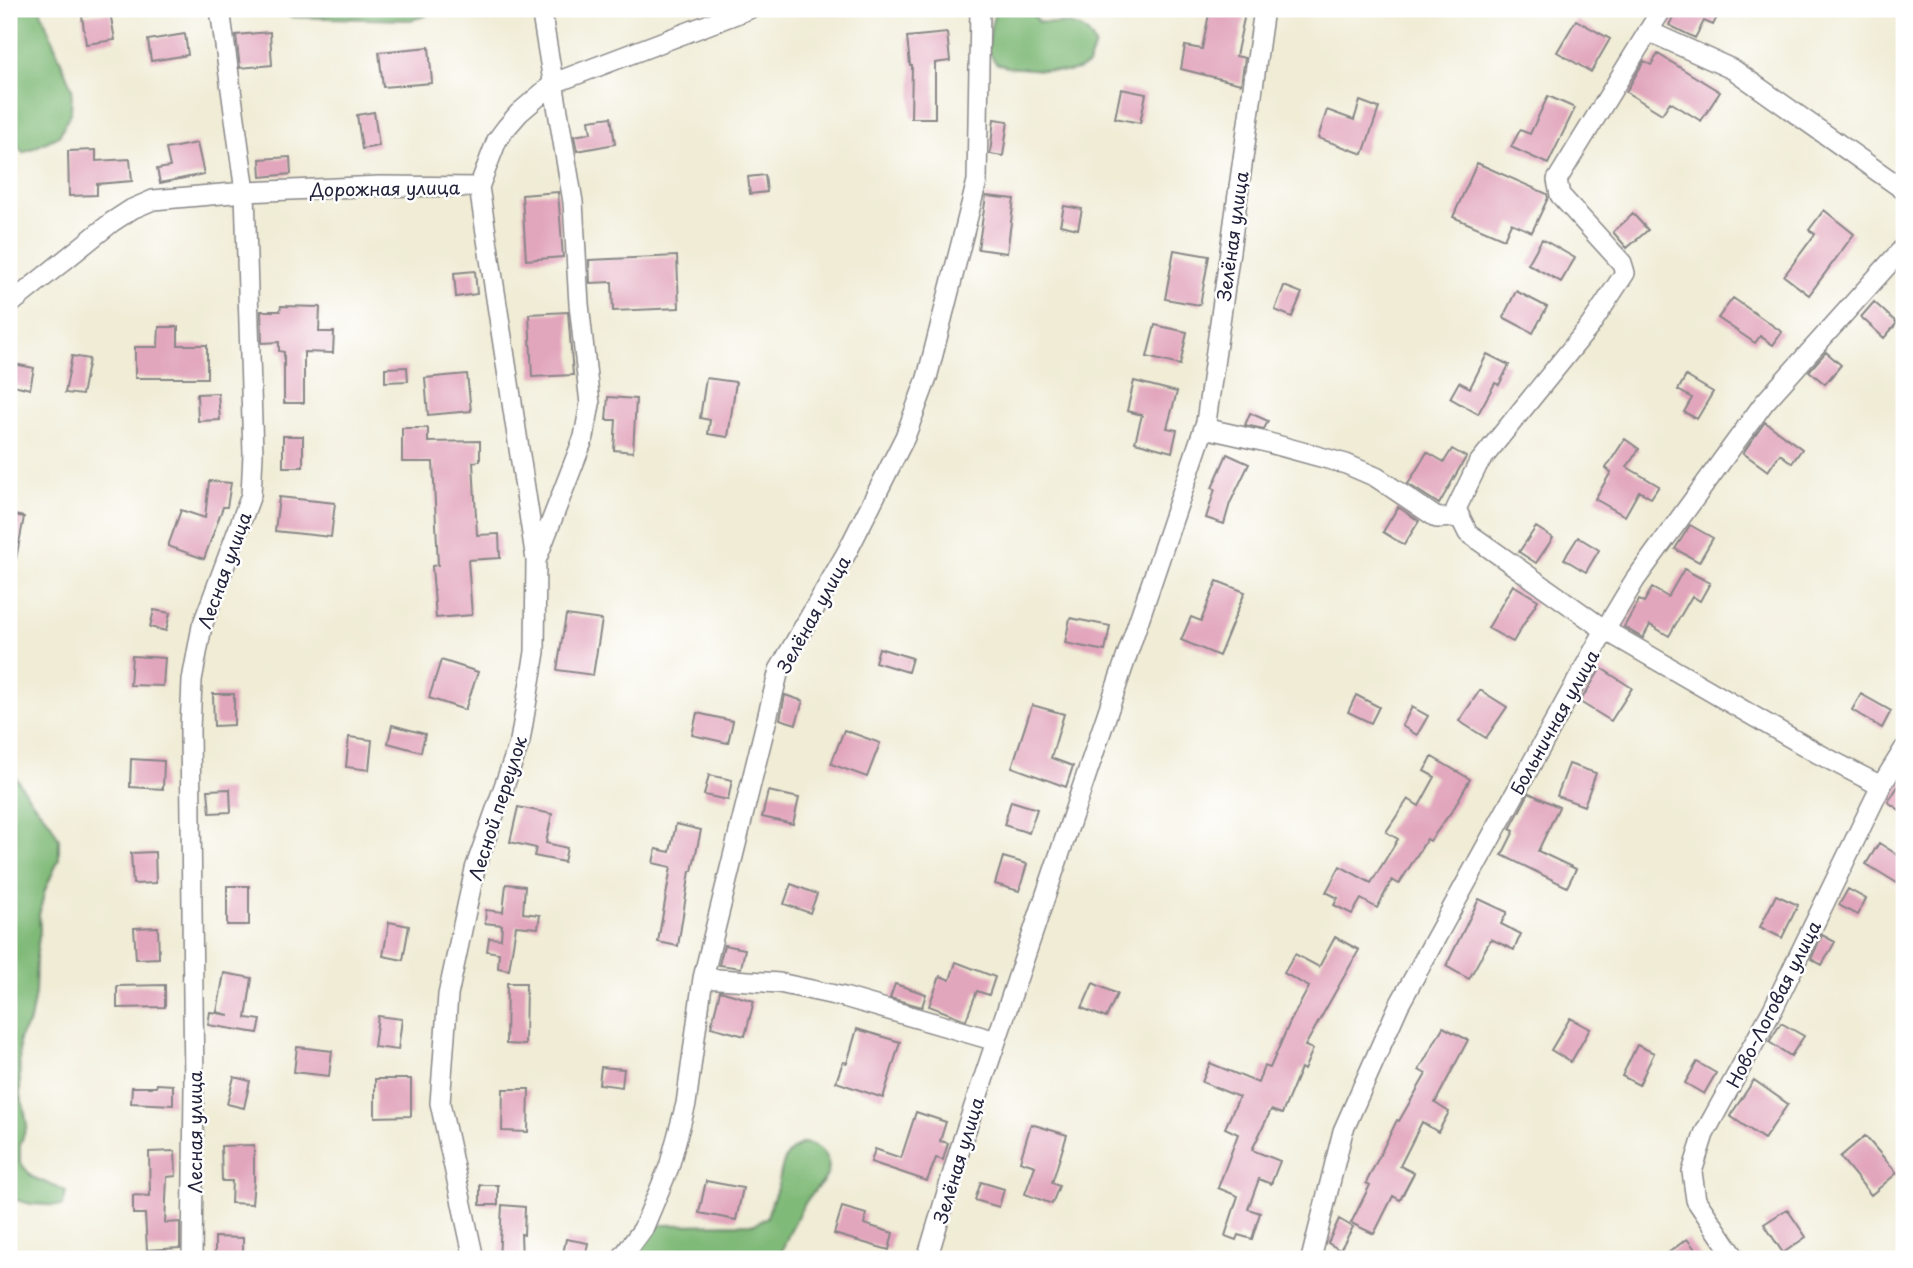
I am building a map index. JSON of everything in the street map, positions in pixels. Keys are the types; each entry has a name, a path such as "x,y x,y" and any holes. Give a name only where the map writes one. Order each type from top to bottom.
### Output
{"street":[{"name":"Лесная улица","path":"192,1259 194,1087 191,692 202,626 251,495 253,454 245,192 220,9"},
{"path":"536,560 584,437 590,404 579,304 573,202 541,9"},
{"name":"Дорожная улица","path":"9,305 112,222 153,200 245,192 380,186 479,187 497,140 519,113 554,83 749,9"},
{"name":"Зелёная улица","path":"621,1259 643,1229 669,1167 686,1104 703,978 779,670 847,552 905,437 927,378 977,181 981,9"},
{"name":"Зелёная улица","path":"927,1259 963,1139 1204,428 1265,9"},
{"path":"1662,9 1557,180 1560,195 1622,263 1625,274 1590,326 1478,464 1456,509 1468,533 1605,630 1816,753 1881,786"},
{"path":"1648,31 1734,71 1904,190"},
{"name":"Лесной переулок","path":"474,1259 440,1103 448,995 475,869 520,741 535,652 536,560 479,187"},
{"name":"Больничная улица","path":"1311,1259 1343,1131 1399,1005 1605,630 1635,580 1764,403 1904,247"},
{"path":"1204,428 1346,464 1376,477 1437,518 1460,517"},
{"name":"Ново-Логовая улица","path":"1736,1259 1696,1200 1692,1172 1704,1135 1773,1009 1881,786 1904,750"},
{"path":"703,978 779,983 844,997 996,1041"}],"green space":[{"path":"9,9 40,9 72,89 71,112 59,136 23,153 9,134"},
{"path":"282,9 429,9 426,16 411,20 290,17"},
{"path":"996,9 1033,9 1039,22 1071,24 1085,30 1095,45 1088,65 1067,72 1007,67 996,63 988,51"},
{"path":"9,768 50,822 59,839 59,859 45,890 39,915 35,994 30,1021 19,1039 20,1097 27,1126 20,1145 20,1162 32,1177 66,1191 63,1206 31,1204 9,1198"},
{"path":"803,1143 815,1146 824,1154 828,1171 800,1211 780,1259 629,1259 660,1225 755,1224 767,1217 784,1160"}],"building":[{"path":"1210,9 1246,9 1236,56 1245,58 1241,84 1181,69 1185,46 1202,49"},
{"path":"1677,9 1721,9 1713,25 1704,21 1695,38 1669,25"},
{"path":"110,12 115,40 86,44 82,16"},
{"path":"1576,20 1610,39 1591,72 1557,52"},
{"path":"270,32 272,65 240,68 236,35"},
{"path":"947,33 950,61 935,63 935,118 911,118 912,65 907,37"},
{"path":"185,34 188,55 151,61 148,40"},
{"path":"429,47 432,83 383,87 379,52"},
{"path":"1658,54 1720,92 1701,121 1670,102 1662,114 1626,92 1644,61 1651,65"},
{"path":"1121,89 1146,94 1140,123 1115,118"},
{"path":"1548,96 1575,108 1548,164 1511,147 1520,130 1530,134"},
{"path":"1360,101 1379,108 1363,154 1318,138 1327,110 1354,120"},
{"path":"374,112 379,146 362,149 357,115"},
{"path":"611,117 615,144 577,151 574,136 591,133 589,120"},
{"path":"994,119 1008,121 1003,156 990,154"},
{"path":"197,143 204,174 160,183 157,169 170,167 166,149"},
{"path":"96,150 96,161 130,159 132,181 97,184 97,195 69,196 68,151"},
{"path":"290,157 291,174 261,177 260,159"},
{"path":"1477,163 1547,194 1548,198 1532,232 1511,223 1504,239 1453,217"},
{"path":"765,175 767,192 750,194 748,177"},
{"path":"558,192 563,257 526,260 522,195"},
{"path":"986,196 1014,199 1007,253 978,249"},
{"path":"1064,206 1082,209 1078,229 1060,225"},
{"path":"1824,210 1854,234 1809,295 1784,276 1815,234 1809,230"},
{"path":"1633,214 1648,230 1627,248 1613,232"},
{"path":"1542,239 1575,258 1561,282 1528,264"},
{"path":"1174,250 1209,256 1200,305 1165,299"},
{"path":"677,256 679,308 613,311 612,282 590,283 589,260"},
{"path":"475,271 477,294 456,297 454,273"},
{"path":"1284,286 1302,293 1292,317 1275,310"},
{"path":"1516,291 1547,307 1533,333 1503,317"},
{"path":"1733,298 1782,332 1773,345 1760,336 1755,343 1718,318"},
{"path":"1874,302 1897,323 1884,338 1861,317"},
{"path":"281,306 320,307 319,332 334,332 333,353 304,352 304,403 284,403 284,352 279,351 279,342 262,343 261,311 280,311"},
{"path":"568,312 573,375 532,377 529,314"},
{"path":"1155,325 1187,332 1180,365 1147,357"},
{"path":"159,327 178,327 178,345 207,345 207,378 135,378 135,347 158,347"},
{"path":"1826,352 1841,365 1825,384 1809,371"},
{"path":"1487,354 1509,365 1499,385 1495,383 1478,414 1450,398 1459,382 1470,388"},
{"path":"72,356 89,359 82,395 65,393"},
{"path":"9,363 34,368 30,389 9,384"},
{"path":"407,367 408,381 385,382 385,368"},
{"path":"467,374 471,411 428,415 425,378"},
{"path":"1686,376 1713,392 1697,419 1684,412 1692,398 1678,390"},
{"path":"706,378 736,382 728,437 708,434 710,420 700,418"},
{"path":"1134,381 1177,392 1167,428 1177,430 1172,452 1135,442 1142,415 1127,411"},
{"path":"218,393 220,420 198,421 197,394"},
{"path":"608,397 636,399 633,452 614,450 616,420 606,420"},
{"path":"1250,413 1268,421 1264,429 1245,425"},
{"path":"1765,422 1802,449 1792,463 1780,454 1768,471 1743,453"},
{"path":"402,428 428,428 428,442 480,441 480,461 473,462 477,535 499,534 500,558 468,560 472,615 436,618 432,566 438,565 433,462 402,462"},
{"path":"283,436 303,436 303,467 283,467"},
{"path":"1625,439 1639,449 1627,467 1659,486 1651,498 1639,491 1625,516 1595,499 1611,472 1606,468"},
{"path":"1452,449 1466,457 1439,504 1408,484 1427,452 1444,462"},
{"path":"1227,454 1249,464 1230,503 1224,524 1206,518 1215,489 1212,488"},
{"path":"209,481 231,483 227,507 223,507 204,559 168,546 181,510 205,518"},
{"path":"279,497 335,503 331,537 275,531"},
{"path":"1398,507 1419,521 1404,545 1383,532"},
{"path":"9,514 24,517 16,559 9,558"},
{"path":"1690,525 1713,538 1699,562 1675,549"},
{"path":"1536,527 1553,538 1536,563 1519,552"},
{"path":"1578,537 1599,550 1586,572 1564,559"},
{"path":"1684,569 1710,583 1700,601 1692,596 1669,636 1650,625 1643,638 1624,627 1639,600 1644,602 1652,588 1668,597"},
{"path":"1217,581 1245,592 1219,656 1181,640 1191,617 1201,621"},
{"path":"1513,585 1538,600 1513,642 1488,628"},
{"path":"154,610 170,613 166,631 150,627"},
{"path":"566,615 602,620 593,675 557,670"},
{"path":"1070,618 1110,626 1105,651 1065,643"},
{"path":"879,648 912,658 908,672 875,662"},
{"path":"132,656 165,658 163,686 130,685"},
{"path":"441,660 478,672 465,710 429,698"},
{"path":"1601,668 1632,688 1611,721 1580,702"},
{"path":"1480,690 1507,707 1486,738 1459,721"},
{"path":"213,694 234,694 234,725 214,726"},
{"path":"1861,694 1891,711 1882,728 1852,710"},
{"path":"785,695 803,701 796,724 780,719"},
{"path":"1356,695 1379,707 1371,723 1348,712"},
{"path":"1032,705 1064,714 1051,758 1073,766 1066,787 1012,767"},
{"path":"1412,707 1428,716 1417,735 1402,726"},
{"path":"697,713 733,721 728,743 692,735"},
{"path":"392,725 425,734 421,752 388,743"},
{"path":"844,730 880,743 867,777 831,764"},
{"path":"349,737 372,740 369,770 346,767"},
{"path":"1432,757 1470,779 1454,808 1430,841 1427,839 1399,884 1392,880 1377,908 1361,899 1352,914 1334,905 1338,898 1326,892 1340,866 1371,883 1398,839 1386,832 1408,799 1419,806 1435,777 1424,771"},
{"path":"131,759 164,761 163,789 130,787"},
{"path":"1569,764 1596,773 1584,806 1557,796"},
{"path":"709,775 732,780 728,800 704,795"},
{"path":"1904,777 1904,813 1888,802"},
{"path":"230,789 231,812 210,813 208,790"},
{"path":"768,791 799,798 793,824 762,817"},
{"path":"1529,793 1559,807 1538,851 1576,869 1567,887 1502,855 1514,831 1510,829"},
{"path":"1011,801 1037,809 1029,833 1004,825"},
{"path":"518,807 552,814 546,843 567,848 564,862 534,856 536,848 510,842"},
{"path":"676,824 701,830 690,871 678,946 658,942 671,867 653,863 656,849 670,852"},
{"path":"1879,843 1904,859 1904,872 1897,883 1866,864"},
{"path":"155,852 156,883 133,884 131,853"},
{"path":"1003,857 1027,864 1019,891 995,884"},
{"path":"506,884 525,886 523,913 540,915 538,928 516,926 509,970 498,968 499,953 487,951 489,938 501,939 502,925 485,923 486,910 503,912"},
{"path":"791,884 817,894 810,913 784,904"},
{"path":"227,886 249,886 249,925 227,925"},
{"path":"1848,889 1866,899 1857,915 1839,905"},
{"path":"1776,895 1798,905 1782,938 1760,927"},
{"path":"1479,899 1507,912 1501,924 1521,934 1514,950 1491,939 1469,979 1446,966"},
{"path":"389,922 409,926 403,960 383,956"},
{"path":"158,927 159,958 136,959 134,928"},
{"path":"1822,935 1835,942 1822,965 1811,959"},
{"path":"1335,937 1359,950 1305,1046 1313,1049 1304,1070 1301,1068 1282,1114 1271,1110 1252,1150 1280,1161 1271,1184 1259,1179 1248,1209 1260,1213 1252,1239 1238,1235 1236,1240 1225,1236 1238,1196 1218,1188 1238,1134 1225,1128 1239,1097 1202,1082 1210,1063 1258,1083 1264,1066 1270,1068 1309,987 1284,973 1295,954 1319,967"},
{"path":"724,945 745,949 741,968 719,965"},
{"path":"956,962 995,977 989,995 977,991 966,1020 929,1006 940,976 950,980"},
{"path":"224,973 252,978 246,1018 261,1020 258,1033 208,1025 210,1012 229,1015 217,1012"},
{"path":"507,983 526,983 525,1045 506,1044"},
{"path":"1093,983 1117,994 1106,1018 1082,1008"},
{"path":"895,984 926,994 922,1007 890,998"},
{"path":"165,985 165,1007 117,1008 117,986"},
{"path":"720,991 754,1001 745,1036 711,1027"},
{"path":"378,1016 402,1019 398,1050 374,1047"},
{"path":"1570,1018 1590,1029 1571,1062 1551,1050"},
{"path":"1781,1023 1804,1036 1791,1056 1769,1042"},
{"path":"1443,1027 1468,1040 1435,1103 1449,1112 1438,1132 1422,1122 1400,1166 1414,1173 1400,1200 1393,1196 1374,1234 1351,1223 1370,1185 1366,1183 1397,1120 1399,1121 1426,1074 1419,1070"},
{"path":"857,1029 900,1042 883,1098 836,1082 843,1062 847,1063"},
{"path":"1637,1045 1654,1053 1639,1085 1622,1076"},
{"path":"297,1047 332,1051 329,1076 294,1072"},
{"path":"1697,1062 1716,1073 1704,1094 1685,1083"},
{"path":"601,1067 624,1069 622,1087 599,1084"},
{"path":"234,1077 250,1081 244,1108 227,1104"},
{"path":"375,1079 411,1079 411,1116 375,1117"},
{"path":"1754,1080 1788,1104 1764,1139 1730,1116"},
{"path":"157,1084 173,1085 173,1105 131,1103 132,1087 156,1087"},
{"path":"503,1089 529,1089 528,1132 502,1131"},
{"path":"916,1112 946,1122 940,1141 948,1143 943,1160 936,1158 927,1181 871,1162 875,1149 901,1158"},
{"path":"1031,1124 1067,1135 1052,1183 1059,1186 1052,1204 1025,1194 1035,1166 1020,1161"},
{"path":"1865,1136 1897,1173 1871,1195 1840,1157"},
{"path":"254,1145 252,1204 231,1203 232,1181 222,1181 221,1146"},
{"path":"175,1151 176,1176 167,1177 165,1223 180,1222 180,1248 147,1250 145,1214 133,1214 133,1195 150,1196 149,1152"},
{"path":"706,1181 743,1188 736,1220 699,1213"},
{"path":"981,1182 1004,1189 999,1207 975,1200"},
{"path":"480,1185 498,1185 498,1205 480,1205"},
{"path":"502,1205 525,1207 524,1235 521,1234 522,1259 499,1259"},
{"path":"842,1207 866,1214 864,1224 893,1233 889,1250 834,1234"},
{"path":"1787,1209 1806,1237 1783,1253 1764,1224"},
{"path":"1339,1219 1353,1227 1340,1250 1328,1243"},
{"path":"215,1237 243,1238 243,1259 215,1259"},
{"path":"566,1239 588,1243 585,1259 562,1259"},
{"path":"1687,1239 1703,1259 1660,1259"}]}
